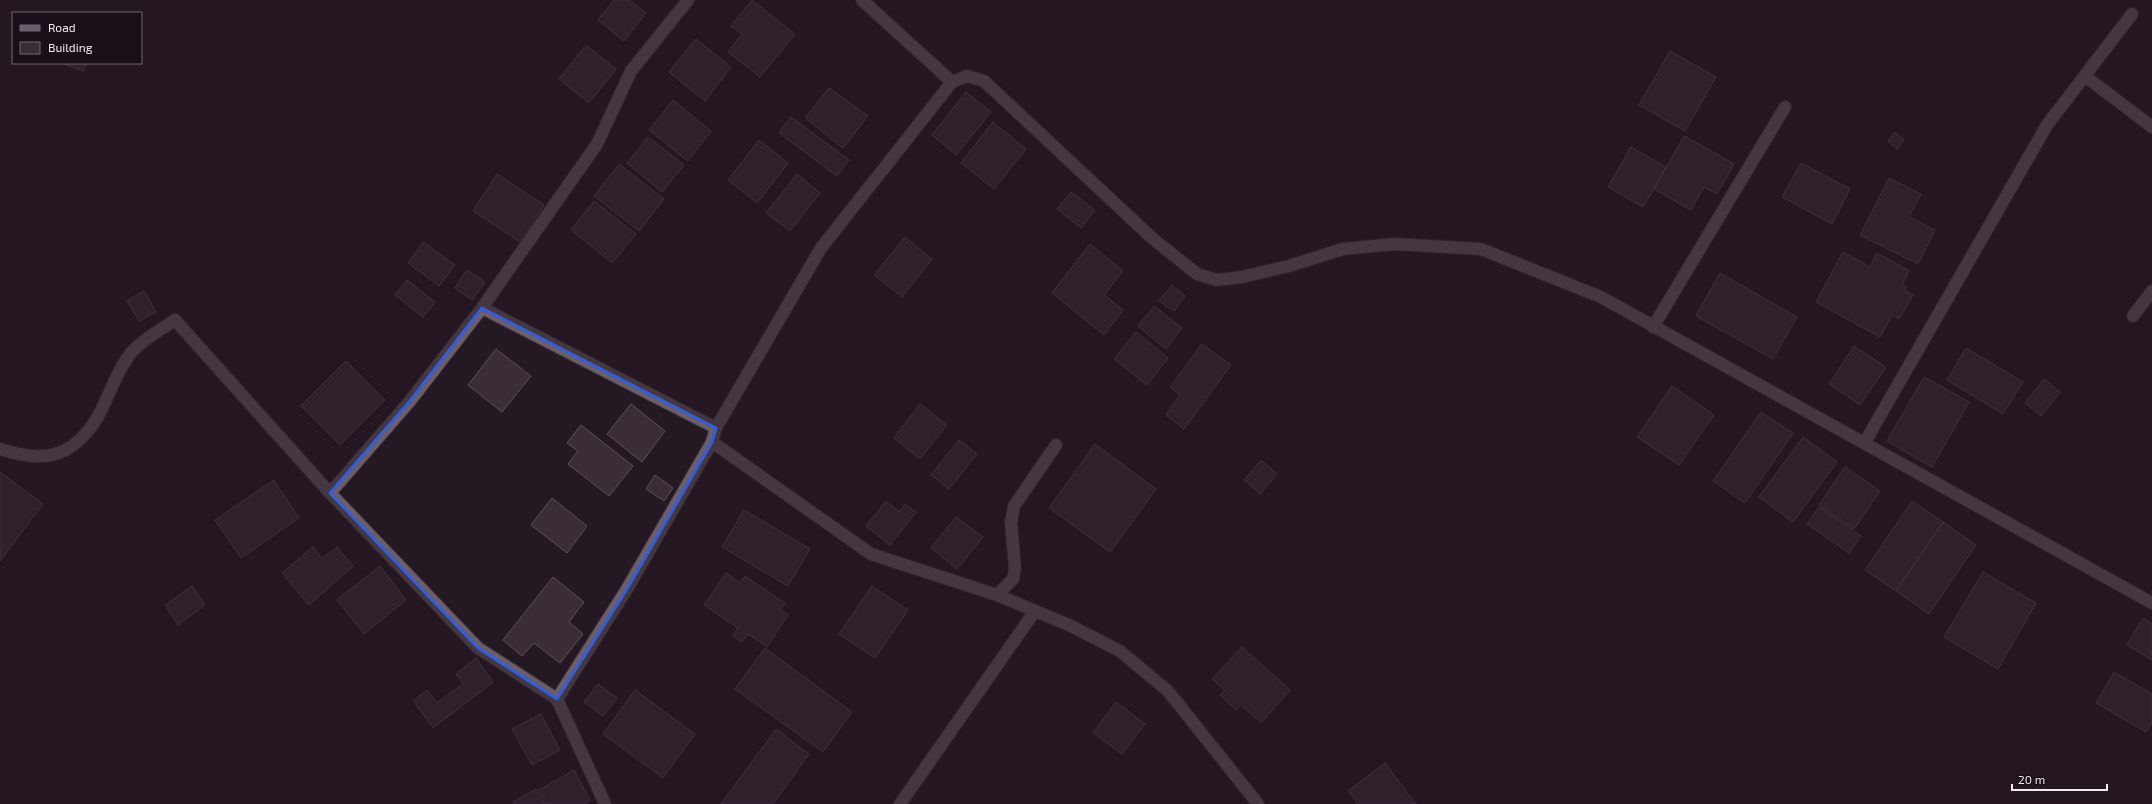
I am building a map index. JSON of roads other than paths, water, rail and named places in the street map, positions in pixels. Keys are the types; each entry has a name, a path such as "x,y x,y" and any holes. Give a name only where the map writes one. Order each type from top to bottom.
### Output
{"street":[{"path":"330,493 410,401 482,308 597,144 631,71 688,0"},
{"path":"862,0 952,82"},
{"path":"1865,442 2047,126 2132,14"},
{"path":"557,699 627,589 712,442 716,428 821,248 952,82 967,76 984,81 1152,238 1197,274 1217,280 1242,277 1289,266 1343,249 1394,244 1481,249 1602,297 1652,327 1865,442 2152,602"},
{"path":"2085,76 2152,127"},
{"path":"1652,327 1785,107"},
{"path":"2133,316 2152,290"},
{"path":"482,308 716,428"},
{"path":"0,449 22,457 36,458 57,455 78,441 96,419 126,359 142,343 175,320 330,493 478,648 557,699 605,804"},
{"path":"712,442 871,554 997,595 1070,625 1120,651 1168,691 1258,804"},
{"path":"997,595 1013,579 1015,568 1011,522 1014,506 1056,446"},
{"path":"900,804 1035,611"}]}
